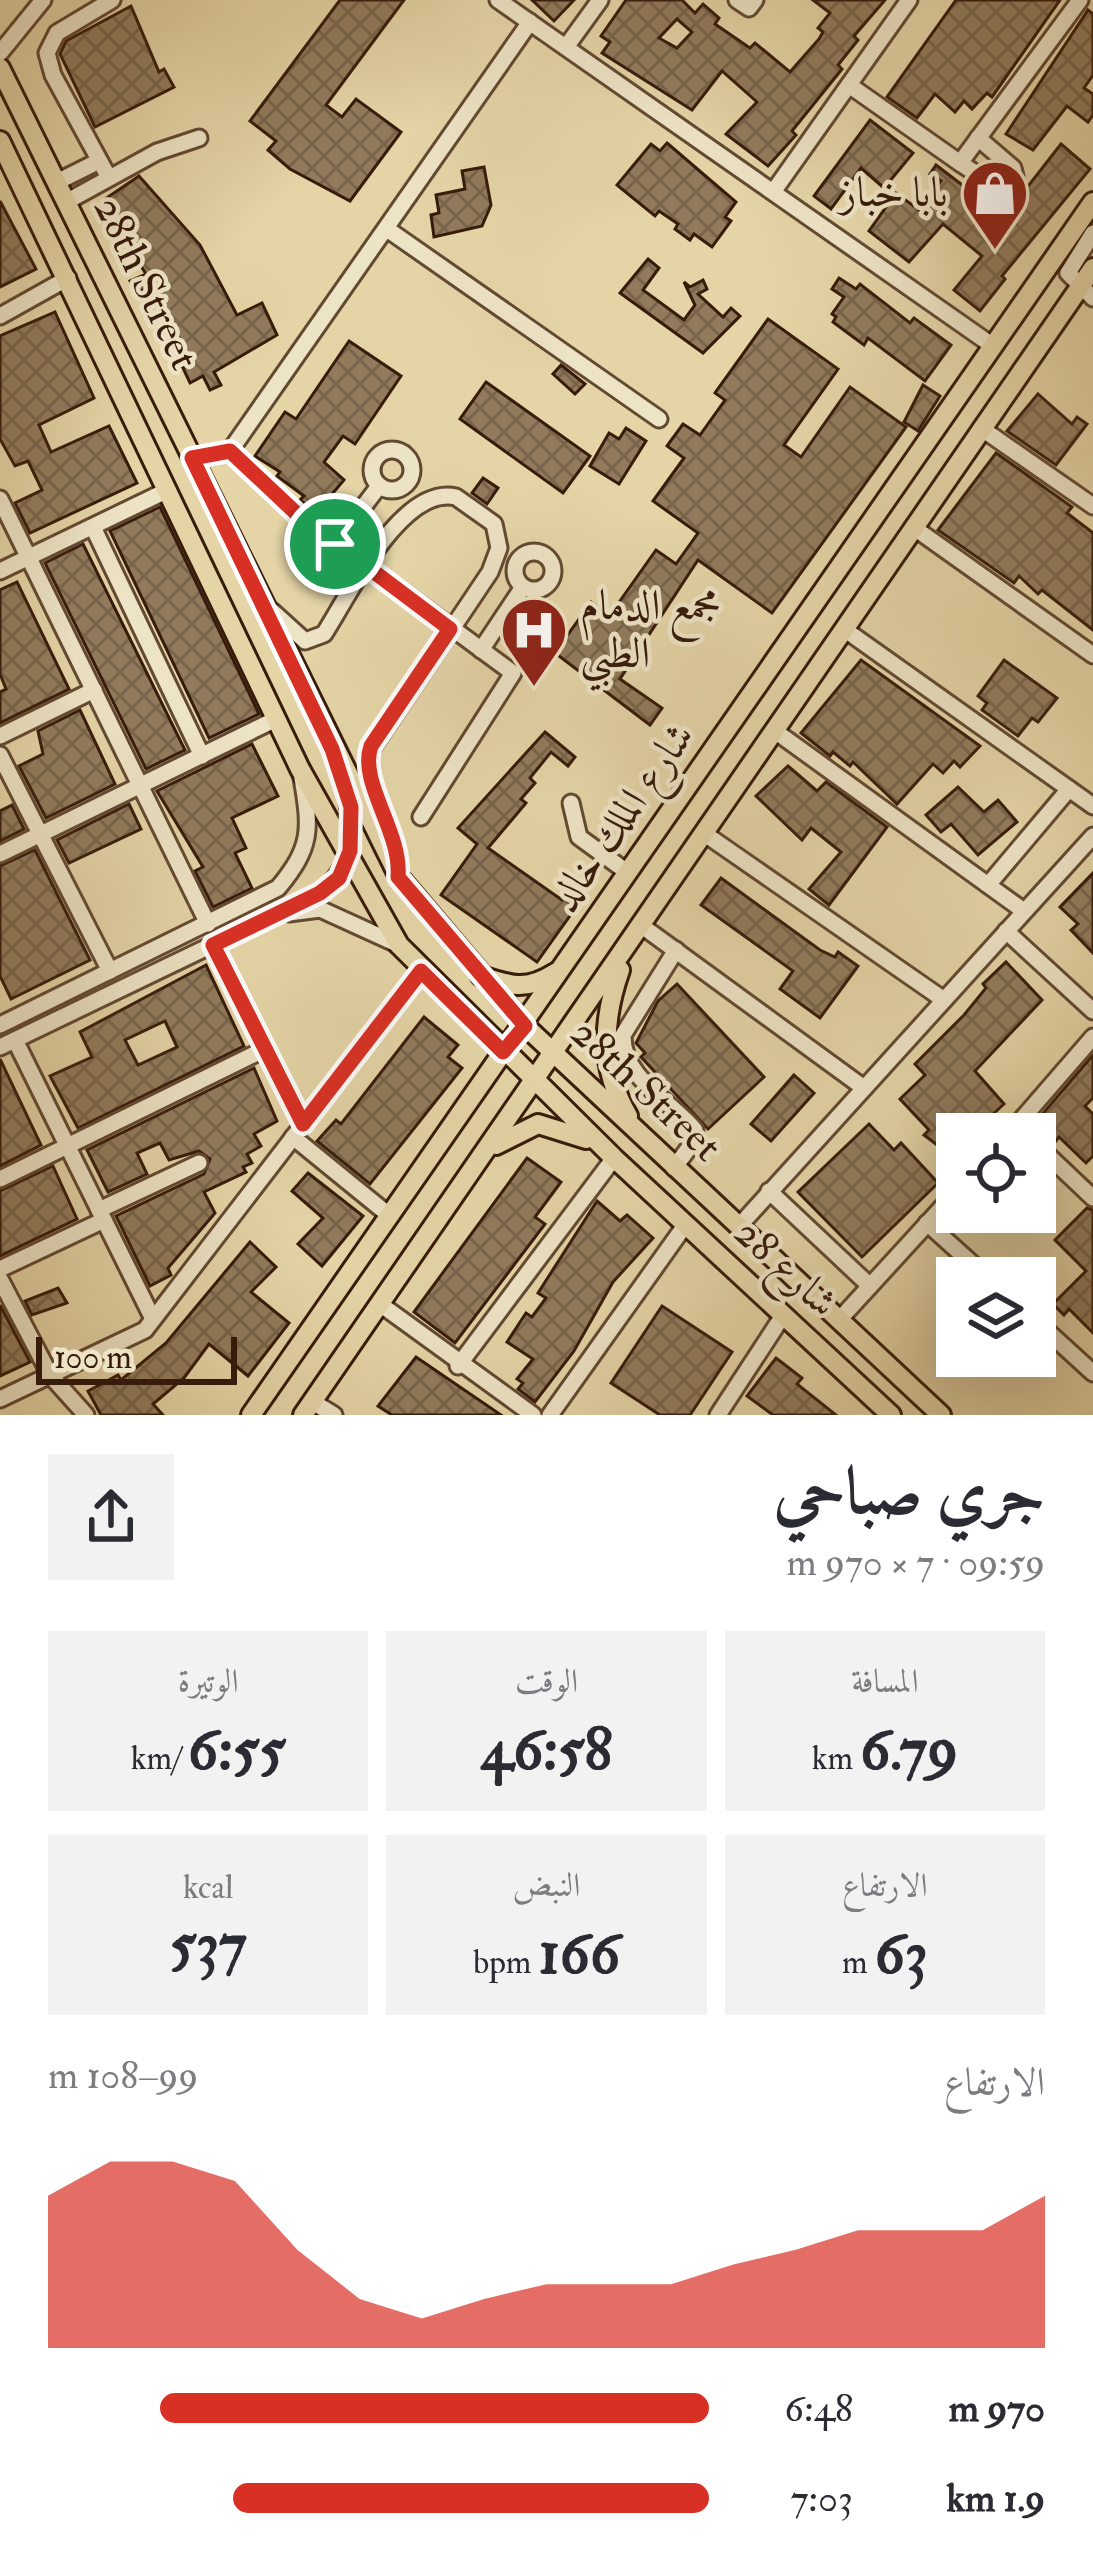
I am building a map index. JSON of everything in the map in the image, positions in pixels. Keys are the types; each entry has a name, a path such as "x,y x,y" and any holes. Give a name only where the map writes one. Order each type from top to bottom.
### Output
{"main road":[{"name":"28th Street","path":"0,68 398,877 525,1026 941,1415"},
{"name":"شارع 28","path":"0,141 300,769 350,851 374,908 399,945 503,1052 784,1315 877,1410"},
{"name":"شارع الملك خالد","path":"251,1415 1093,202"},
{"name":"شارع الملك خالد","path":"308,1408 555,1055 981,428 1087,292 1093,268"},
{"path":"629,946 605,1025 607,1060 615,1094 640,1136"},
{"path":"476,974 515,988 534,986 560,970"},
{"path":"471,1020 488,1067 479,1088"},
{"path":"482,1155 512,1133 538,1124 571,1131 610,1153"}],"street":[{"path":"0,53 43,0"},
{"path":"109,178 47,53 57,33 112,0"},
{"path":"499,0 993,346"},
{"path":"566,47 600,0"},
{"path":"737,0 749,8 755,0"},
{"path":"773,192 909,0"},
{"path":"960,163 1080,0"},
{"path":"192,458 230,451 530,22"},
{"path":"850,85 1001,190 1015,176 1013,168 978,138"},
{"path":"67,202 157,152 199,138"},
{"path":"57,182 99,161"},
{"path":"387,230 659,419"},
{"path":"1087,292 1068,273 1093,233"},
{"path":"0,316 68,278"},
{"path":"981,428 1093,506"},
{"path":"230,451 335,544 513,674 421,817"},
{"path":"335,544 379,486"},
{"path":"0,572 168,490"},
{"path":"258,596 296,636 314,641 324,634 398,523 423,500 447,495 466,501 490,519 499,548 490,572 368,754 369,773 399,844 398,877"},
{"path":"0,499 208,924"},
{"path":"93,527 202,756"},
{"path":"914,527 1093,655"},
{"path":"481,650 524,587"},
{"path":"844,629 1093,806"},
{"path":"0,736 94,690"},
{"path":"0,854 276,719"},
{"path":"775,731 1024,911"},
{"path":"153,1319 68,1147 8,1044 274,915 339,878 350,851 351,807 332,749"},
{"path":"0,755 110,971"},
{"path":"1,1021 278,888 304,856 309,818 300,769"},
{"path":"988,885 1069,789"},
{"path":"571,802 579,837 627,872"},
{"path":"705,835 944,1000"},
{"path":"741,1224 1093,836"},
{"path":"274,915 320,908 399,945"},
{"path":"642,926 863,1088"},
{"path":"1006,932 1093,1011"},
{"path":"213,945 265,1048 298,1130 390,1216"},
{"path":"674,1168 695,1130 631,1068 622,1047 623,1035 676,950"},
{"path":"0,1399 145,1330 421,971"},
{"path":"1032,1113 1093,1037"},
{"path":"0,1179 265,1048"},
{"path":"458,1366 610,1153"},
{"path":"0,1269 199,1162"},
{"path":"1056,1163 1093,1198"},
{"path":"770,1191 870,1286"},
{"path":"838,1320 936,1213"},
{"path":"927,1223 965,1257"},
{"path":"550,1415 686,1224"},
{"path":"0,1279 50,1375 86,1415"},
{"path":"380,1304 458,1366 532,1415"},
{"path":"718,1415 784,1315"},
{"path":"1056,1339 1093,1372"},
{"path":"308,1408 334,1415"}],"building":[{"path":"340,0 404,0 326,105 342,117 356,99 401,132 350,201 290,169 268,150 276,141 250,121"},
{"path":"532,0 574,0 554,21"},
{"path":"626,0 682,0 695,13 703,4 719,18 715,24 750,48 755,43 790,72 819,39 823,32 818,28 830,13 813,0 885,0 854,36 858,40 838,65 842,69 792,131 796,135 768,166 726,134 757,102 722,71 692,110 602,53 610,42 601,36","holes":["677,19 692,32 677,48 659,38"]},
{"path":"956,0 1060,0 992,97 987,93 972,109 964,101 955,112 935,94 917,118 887,97"},
{"path":"131,6 159,72 164,69 174,87 95,127 60,54 66,41"},
{"path":"1088,10 1093,14 1093,75 1084,88 1093,94 1093,115 1088,122 1067,106 1033,150 1006,134"},
{"path":"870,120 913,153 884,188 861,168 831,209 814,196"},
{"path":"667,143 736,202 725,217 731,221 712,247 694,234 690,240 675,229 678,224 659,211 655,216 617,185 651,144 660,151"},
{"path":"1061,144 1090,169 1002,276 1005,279 980,311 954,290 982,256 943,224 909,262 869,231 896,193 919,210 941,181 930,174 936,165 1004,217"},
{"path":"484,167 491,205 482,226 434,237 431,215 439,213 436,195 465,189 462,171"},
{"path":"139,176 200,245 237,315 262,303 277,335 214,372 221,385 210,390 203,376 190,383 183,368 192,364 162,303 156,306 148,288 136,293 130,281 146,274 126,242 136,237 105,199"},
{"path":"0,201 36,269 0,287"},
{"path":"648,259 659,268 643,290 684,320 695,305 684,282 690,287 703,280 707,289 698,294 723,317 731,308 740,316 703,353 620,293"},
{"path":"839,278 856,289 860,284 910,323 914,318 951,345 925,381 868,338 864,345 833,322 832,314 844,297 832,289"},
{"path":"55,312 94,398 39,425 51,452 109,426 137,483 30,533 15,503 42,490 28,461 15,466 0,439 0,336"},
{"path":"768,319 838,369 784,445 801,457 850,387 906,427 772,613 698,560 620,679 662,708 650,725 555,653 591,602 610,615 656,550 676,564 698,533 653,501 684,458 667,446 683,424 700,435 725,400 715,393"},
{"path":"349,341 401,376 355,444 343,436 324,462 344,480 316,513 300,500 304,496 277,476 280,472 255,456 285,412 296,419"},
{"path":"561,365 585,384 575,394 553,374"},
{"path":"486,382 590,456 563,493 460,419"},
{"path":"923,385 940,396 918,431 904,422"},
{"path":"1038,394 1072,424 1077,417 1087,424 1056,465 1007,431"},
{"path":"626,428 646,441 619,484 590,466 609,433 619,439"},
{"path":"996,453 1072,507 1067,513 1093,533 1093,630 1042,590 1038,594 1019,576 1014,583 938,530"},
{"path":"483,478 498,488 487,504 472,493"},
{"path":"160,507 259,714 209,738 110,531"},
{"path":"83,544 185,750 146,769 45,563"},
{"path":"17,582 69,689 0,723 0,692 6,689 0,674 0,590"},
{"path":"861,660 980,746 960,767 954,761 943,773 933,764 897,804 853,762 850,766 833,752 830,756 801,733"},
{"path":"1004,660 1057,698 1038,722 1032,718 1018,736 982,710 987,703 978,696"},
{"path":"80,710 115,784 46,818 19,766 43,754 38,731"},
{"path":"545,732 575,757 568,766 551,752 530,778 535,783 521,799 526,803 488,848 562,900 572,887 584,896 537,962 441,895 477,844 458,828"},
{"path":"252,744 278,796 232,818 246,848 235,853 252,888 213,907 195,871 203,867 157,791"},
{"path":"788,766 817,791 826,782 887,827 829,905 809,889 841,852 811,828 802,840 756,796"},
{"path":"958,787 984,812 998,800 1017,822 978,855 951,824 941,832 926,815"},
{"path":"129,804 141,829 69,863 57,840"},
{"path":"12,805 24,829 0,841 0,811"},
{"path":"35,850 90,960 11,999 0,976 0,866"},
{"path":"1093,873 1093,953 1071,930 1078,924 1060,907"},
{"path":"721,878 820,950 835,957 838,952 858,966 820,1018 780,989 793,971 701,905"},
{"path":"1006,962 1042,1000 975,1071 1004,1104 994,1113 936,1113 936,1144 924,1135 929,1130 900,1099 925,1075 915,1064 964,1015 986,988 983,984"},
{"path":"206,965 244,1046 78,1128 50,1076 92,1057 80,1032","holes":["165,1021 177,1047 138,1065 125,1040"]},
{"path":"677,984 764,1077 708,1129 641,1057 645,1053 636,1043 658,1001"},
{"path":"424,1017 458,1045 448,1057 462,1068 370,1184 317,1141 336,1120 341,1124"},
{"path":"1093,1055 1093,1098 1085,1106 1093,1114 1093,1156 1086,1163 1059,1137 1056,1141 1056,1113 1043,1113"},
{"path":"0,1059 41,1145 0,1166"},
{"path":"254,1068 277,1121 254,1134 261,1146 247,1154 252,1163 243,1167 246,1172 204,1192 215,1213 168,1268 171,1275 150,1286 116,1216 204,1174 210,1159 199,1151 169,1160 160,1143 137,1153 147,1174 108,1192 87,1150"},
{"path":"794,1075 814,1093 771,1141 751,1124"},
{"path":"869,1124 894,1150 901,1143 936,1181 862,1257 798,1192"},
{"path":"527,1158 561,1182 535,1217 545,1224 455,1343 414,1312"},
{"path":"53,1166 77,1219 0,1256 0,1191"},
{"path":"308,1173 363,1216 322,1266 298,1244 323,1218 292,1191"},
{"path":"597,1201 620,1221 627,1215 653,1238 613,1282 574,1351 535,1402 518,1389 523,1383 517,1379 533,1359 507,1342 526,1313 532,1317 546,1298 538,1293"},
{"path":"1087,1208 1093,1210 1093,1333 1069,1309 1064,1315 1056,1307 1056,1301 1086,1271 1055,1240"},
{"path":"250,1242 276,1267 251,1292 289,1323 248,1376 209,1344 184,1378 153,1404 163,1415 101,1415 88,1391 118,1375 121,1380 166,1343"},
{"path":"58,1288 67,1303 32,1315 25,1301"},
{"path":"0,1305 30,1362 0,1376"},
{"path":"662,1306 732,1352 690,1415 660,1415 611,1383"},
{"path":"416,1357 501,1415 392,1415 378,1406"},
{"path":"776,1358 802,1378 797,1384 836,1415 773,1415 747,1396"}],"place":[{"name":"بابا خباز","path":"995,252"},
{"name":"مجمع الدمام الطبي","path":"534,689"}],"route":[{"path":"230,451 335,544 450,629 371,746 367,763 399,844 398,877 525,1026 503,1052 421,971 303,1124 213,945 320,893 339,878 350,851 351,807 332,749 192,458 230,451"}]}
